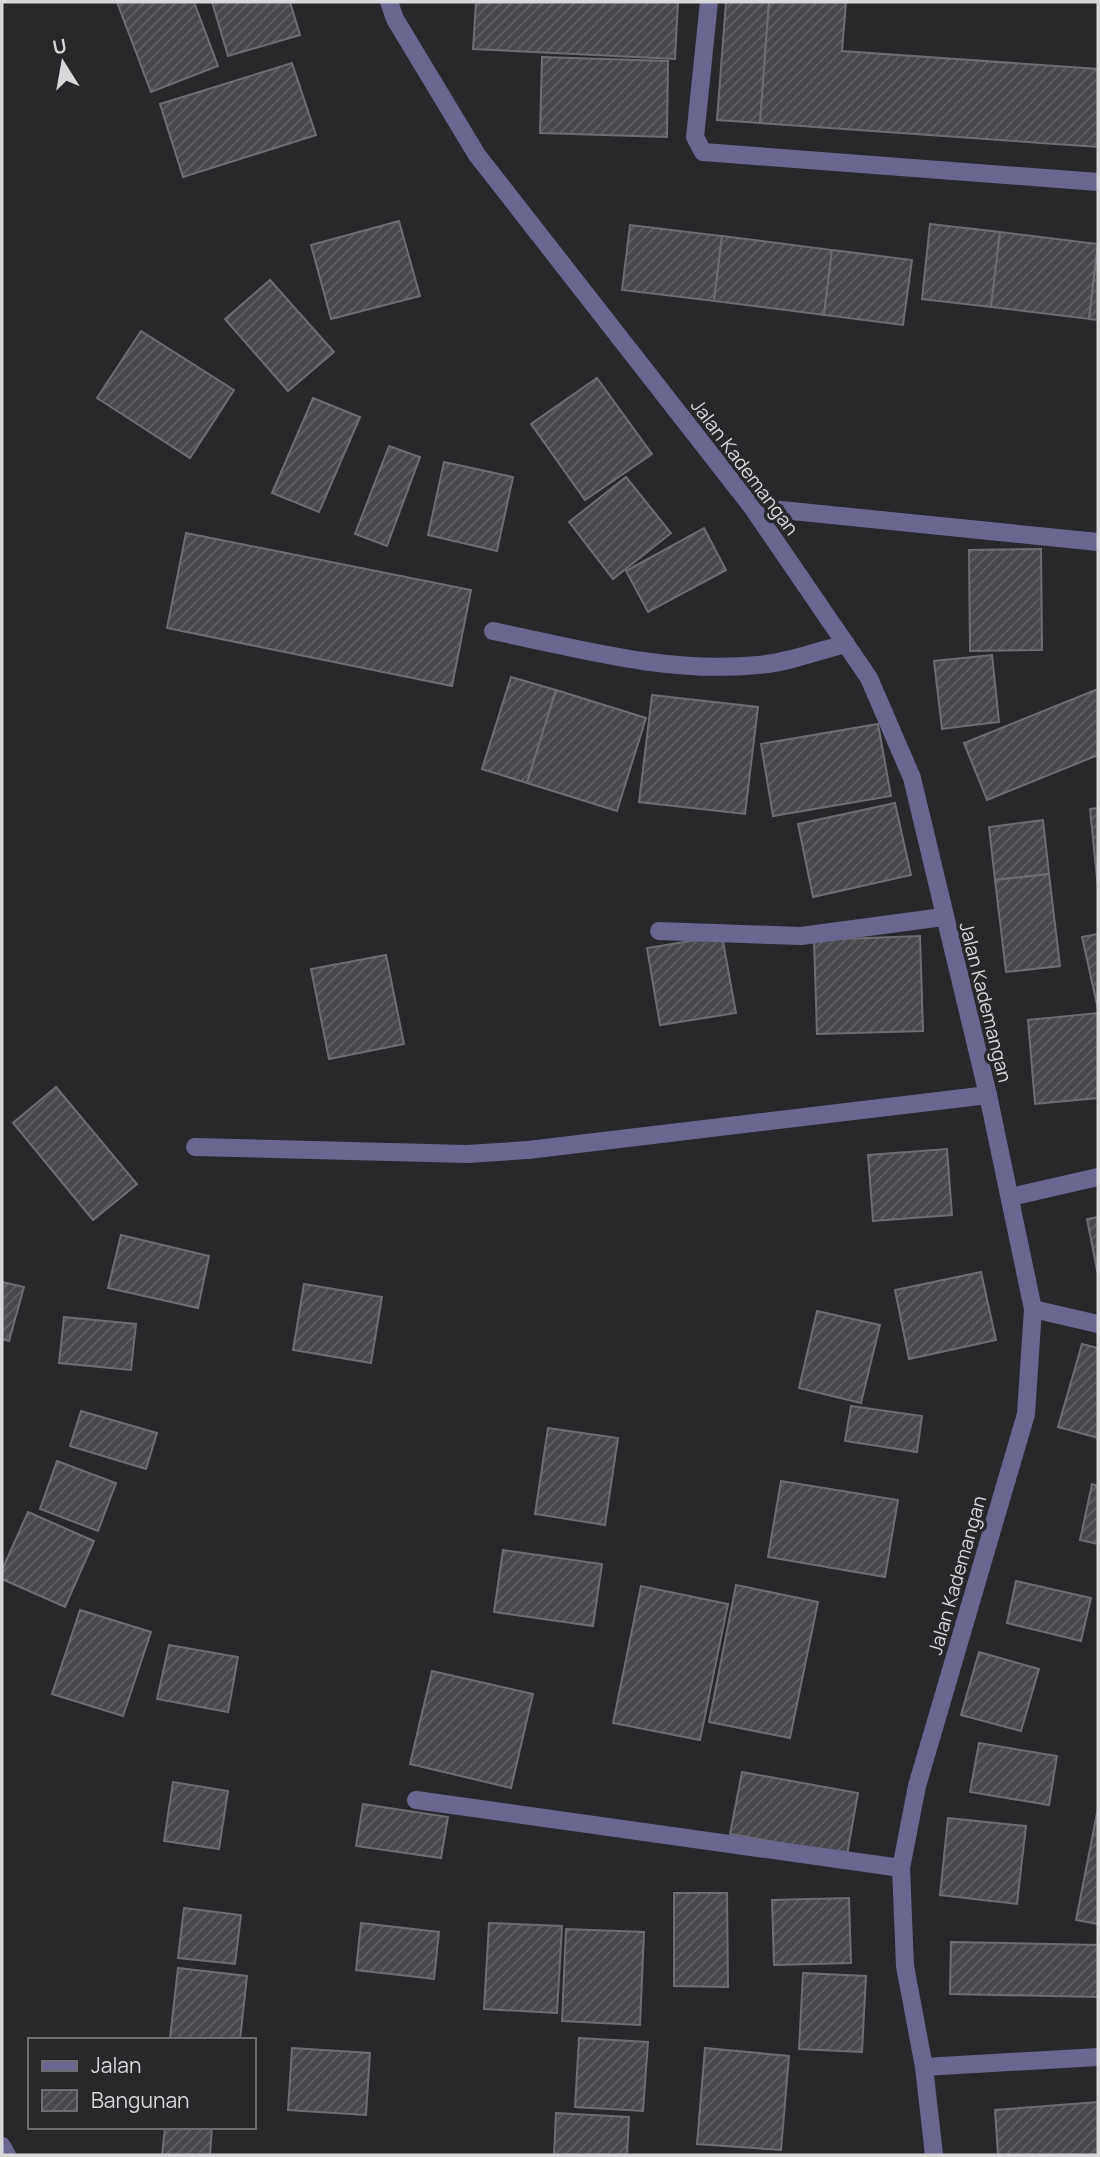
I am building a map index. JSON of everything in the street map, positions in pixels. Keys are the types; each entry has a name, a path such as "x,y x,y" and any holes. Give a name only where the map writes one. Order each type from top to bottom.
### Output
{"street":[{"name":"Jalan Kademangan","path":"389,2 395,19 477,155 752,507 869,678 912,778 943,917 988,1095 1032,1308 1026,1414 917,1786 901,1868 905,1966 924,2067 934,2155"},
{"path":"709,2 695,137 703,152 1098,182"},
{"path":"752,507 1098,542"},
{"path":"493,631 640,662 705,667 760,665 846,644"},
{"path":"659,931 801,936 943,917"},
{"path":"195,1147 467,1154 528,1150 988,1095"},
{"path":"1011,1197 1098,1177"},
{"path":"1032,1308 1098,1324"},
{"path":"416,1800 901,1868"},
{"path":"924,2067 1098,2057"},
{"path":"2,2146 7,2155"}],"building":[{"path":"117,2 194,2 218,66 151,92"},
{"path":"212,2 290,2 300,35 228,56"},
{"path":"476,2 678,2 675,59 473,49"},
{"path":"726,2 769,2 760,123 717,120"},
{"path":"769,2 846,2 842,51 1098,69 1098,147 760,123"},
{"path":"542,57 668,61 667,137 540,133"},
{"path":"292,63 316,135 183,177 160,104"},
{"path":"399,221 420,296 331,319 311,245"},
{"path":"930,224 1000,232 991,307 922,299"},
{"path":"630,225 722,236 714,301 622,290"},
{"path":"1000,232 1098,244 1089,319 991,307"},
{"path":"722,236 832,250 824,315 714,301"},
{"path":"1098,244 1098,320 1089,319"},
{"path":"832,250 912,260 903,325 824,315"},
{"path":"270,280 334,352 288,391 225,319"},
{"path":"141,331 234,390 190,458 97,398"},
{"path":"597,378 652,454 585,500 531,424"},
{"path":"313,398 360,417 319,512 272,493"},
{"path":"389,446 420,457 387,546 355,534"},
{"path":"444,462 513,477 497,551 428,535"},
{"path":"626,477 671,533 613,579 569,522"},
{"path":"704,528 726,570 648,612 626,571"},
{"path":"186,533 471,590 452,686 167,628"},
{"path":"1041,549 1042,650 970,651 969,550"},
{"path":"992,655 999,722 942,729 934,661"},
{"path":"511,677 556,690 527,783 482,769"},
{"path":"1098,689 1098,755 987,800 964,743"},
{"path":"556,690 646,718 617,811 527,783"},
{"path":"652,695 758,707 745,814 639,802"},
{"path":"878,724 891,796 773,816 761,744"},
{"path":"895,803 911,875 813,897 798,824"},
{"path":"1098,808 1098,888 1090,809"},
{"path":"1043,820 1049,874 995,880 989,827"},
{"path":"1049,874 1060,966 1006,972 995,880"},
{"path":"1098,934 1098,1009 1082,937"},
{"path":"722,936 736,1013 660,1025 647,948"},
{"path":"920,936 923,1031 817,1034 814,940"},
{"path":"386,955 404,1044 329,1059 311,969"},
{"path":"1098,1013 1098,1098 1035,1104 1028,1020"},
{"path":"56,1087 137,1184 93,1220 13,1123"},
{"path":"947,1149 952,1215 873,1221 868,1155"},
{"path":"1098,1217 1098,1275 1087,1219"},
{"path":"121,1235 209,1256 198,1308 108,1288"},
{"path":"981,1272 996,1340 909,1359 895,1290"},
{"path":"2,1282 24,1287 9,1341 2,1339"},
{"path":"304,1284 382,1297 371,1363 293,1350"},
{"path":"817,1311 880,1325 861,1403 799,1388"},
{"path":"64,1317 136,1324 131,1370 59,1363"},
{"path":"1082,1344 1098,1348 1098,1438 1058,1427"},
{"path":"851,1406 922,1416 917,1452 845,1441"},
{"path":"81,1411 157,1433 146,1469 70,1446"},
{"path":"548,1428 618,1438 605,1525 535,1514"},
{"path":"57,1461 116,1483 98,1531 40,1509"},
{"path":"781,1481 898,1500 885,1577 768,1557"},
{"path":"1092,1484 1098,1486 1098,1544 1080,1540"},
{"path":"28,1512 94,1541 65,1607 2,1579 2,1570"},
{"path":"503,1550 602,1564 593,1626 494,1612"},
{"path":"1016,1581 1091,1598 1081,1641 1007,1623"},
{"path":"736,1585 818,1602 790,1738 709,1722"},
{"path":"641,1586 728,1604 700,1740 613,1723"},
{"path":"80,1610 151,1632 123,1716 52,1694"},
{"path":"169,1645 238,1657 228,1712 157,1699"},
{"path":"979,1652 1039,1669 1021,1731 961,1715"},
{"path":"432,1671 533,1694 511,1788 410,1764"},
{"path":"979,1743 1057,1756 1049,1805 970,1792"},
{"path":"742,1772 858,1793 847,1855 730,1834"},
{"path":"173,1782 228,1791 219,1849 164,1841"},
{"path":"363,1804 448,1817 441,1858 356,1846"},
{"path":"1098,1808 1098,1924 1076,1920"},
{"path":"948,1818 1026,1826 1017,1904 940,1895"},
{"path":"674,1893 727,1893 728,1987 674,1986"},
{"path":"849,1898 851,1963 774,1965 772,1900"},
{"path":"184,1908 241,1915 235,1964 178,1958"},
{"path":"361,1923 439,1932 434,1979 356,1970"},
{"path":"489,1923 562,1926 557,2013 484,2009"},
{"path":"566,1929 644,1932 640,2025 562,2021"},
{"path":"951,1942 1098,1945 1098,1997 950,1994"},
{"path":"178,1968 247,1976 240,2038 170,2038"},
{"path":"803,1973 866,1976 862,2052 799,2049"},
{"path":"579,2038 648,2042 643,2111 575,2107"},
{"path":"292,2048 370,2053 366,2115 288,2110"},
{"path":"705,2048 789,2056 781,2150 697,2144"},
{"path":"1098,2102 1098,2155 998,2155 995,2110"},
{"path":"556,2113 629,2117 627,2155 554,2155"},
{"path":"165,2129 212,2129 210,2155 162,2155"}]}
